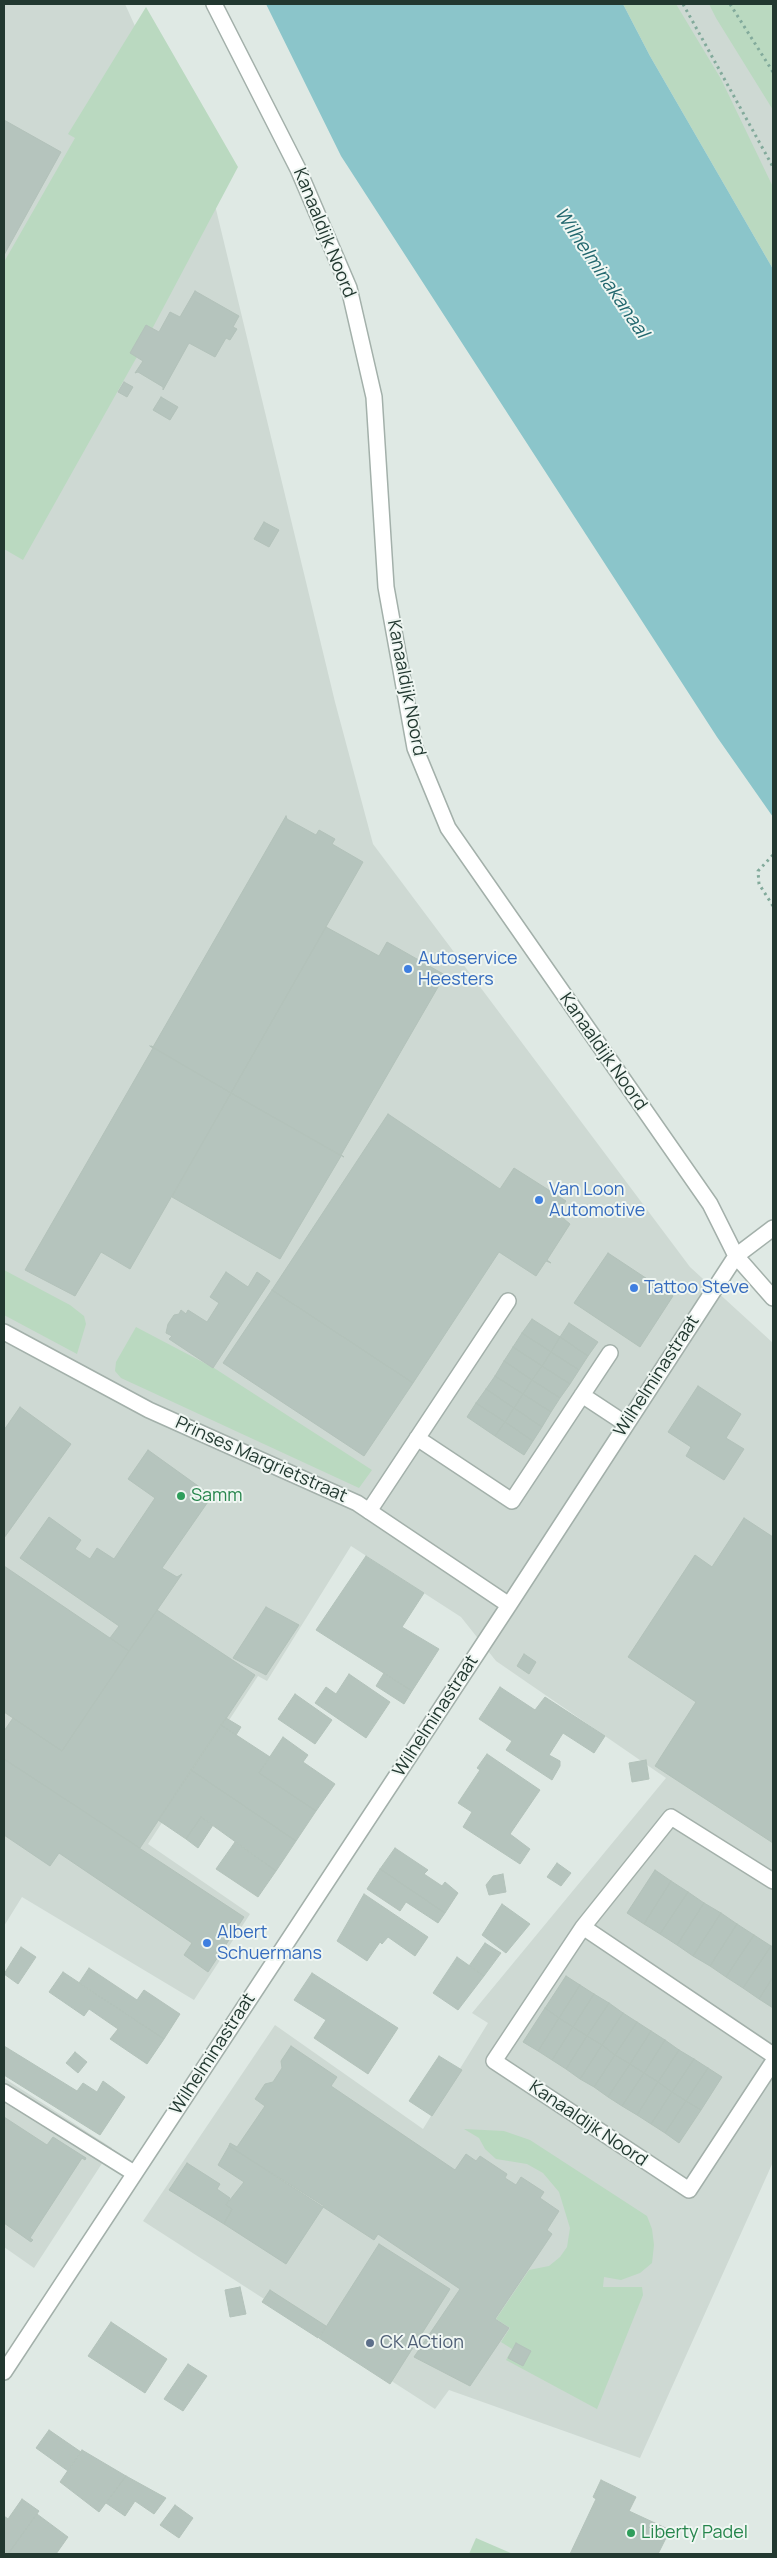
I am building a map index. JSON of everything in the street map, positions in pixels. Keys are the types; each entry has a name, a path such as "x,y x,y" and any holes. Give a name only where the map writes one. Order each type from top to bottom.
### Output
{"street":[{"name":"Kanaaldijk Noord","path":"214,4 298,169 349,288 374,398 386,587 415,748 448,828 710,1204 736,1256 773,1298"},
{"name":"Wilhelminastraat","path":"4,2372 509,1605 736,1256 773,1228"},
{"path":"369,1512 508,1301"},
{"name":"Prinses Margrietstraat","path":"4,1332 149,1410 356,1503 509,1605"},
{"path":"417,1438 512,1501 610,1353"},
{"path":"582,1395 626,1424"},
{"name":"Kanaaldijk Noord","path":"773,1881 671,1817 583,1927 494,2061 689,2190 773,2062"},
{"path":"583,1927 773,2055"},
{"path":"4,2092 134,2173"}],"path":[{"path":"683,4 773,167"},
{"path":"730,4 773,72"},
{"path":"773,855 758,871 759,884 773,906"}],"shaded area":[{"path":"4,4 125,4 214,201 335,702 373,844 690,1267 773,1343 773,2162 640,2458 449,2390 435,2409 143,2221 275,2025 423,2129 488,2023 472,2013 666,1778 496,1661 461,1617 351,1546 267,1681 258,1676 148,1844 250,1914 194,2000 22,1897 4,1926"},
{"path":"652,4 773,4 773,222"},
{"path":"4,2078 112,2148 34,2268 4,2247"}],"green space":[{"path":"623,4 676,4 721,79 773,187 773,269 650,56"},
{"path":"709,4 773,4 773,110 716,18"},
{"path":"146,7 238,167 143,346 23,560 4,549 4,262 75,138 68,134"},
{"path":"4,1270 70,1305 84,1316 86,1324 77,1354 4,1315"},
{"path":"136,1327 214,1368 372,1470 359,1488 121,1378 115,1371 116,1362"},
{"path":"464,2129 504,2131 530,2140 647,2216 652,2229 654,2245 652,2263 640,2273 621,2280 604,2277 603,2287 642,2287 643,2295 597,2409 506,2360 512,2349 501,2342 510,2328 496,2319 529,2270 549,2266 560,2257 567,2247 570,2228 559,2192 543,2173 527,2164 496,2159 485,2149 479,2138"},
{"path":"476,2538 513,2554 469,2554"}],"water":[{"name":"Wilhelminakanaal","path":"266,4 623,4 650,56 773,269 773,817 717,737 341,156"}],"building":[{"path":"4,120 61,152 4,255"},
{"path":"195,291 239,316 233,327 237,329 230,340 226,338 215,357 189,343 163,390 163,387 138,372 135,373 143,361 130,353 146,325 159,332 170,312 180,317"},
{"path":"124,382 133,387 127,397 118,392"},
{"path":"161,397 178,407 170,420 153,410"},
{"path":"264,522 279,530 269,547 254,539"},
{"path":"286,816 287,819 316,835 319,830 335,839 332,844 363,862 231,1093 151,1046 153,1047"},
{"path":"326,927 379,956 387,942 445,975 341,1155 344,1157 231,1093"},
{"path":"150,1046 231,1093 130,1269 101,1252 75,1296 25,1270 153,1048"},
{"path":"231,1093 341,1156 280,1259 172,1197"},
{"path":"388,1114 500,1189 514,1168 566,1201 561,1208 564,1219 570,1224 547,1260 551,1263 546,1261 536,1276 499,1252 413,1383 272,1290"},
{"path":"608,1253 673,1296 640,1347 574,1303"},
{"path":"226,1272 248,1287 257,1272 270,1281 213,1368 169,1339 172,1336 166,1333 168,1324 174,1315 179,1314 181,1310 186,1314 188,1310 207,1322 219,1303 210,1297"},
{"path":"272,1290 413,1383 364,1456 223,1363"},
{"path":"532,1319 560,1337 551,1352 522,1333"},
{"path":"569,1323 598,1342 588,1356 560,1337"},
{"path":"522,1333 551,1352 542,1366 513,1347"},
{"path":"560,1337 588,1356 579,1370 551,1352"},
{"path":"513,1347 542,1366 532,1380 504,1361"},
{"path":"551,1352 579,1370 570,1384 542,1366"},
{"path":"504,1361 532,1380 523,1394 495,1376"},
{"path":"542,1366 570,1384 560,1398 532,1380"},
{"path":"495,1376 523,1394 514,1408 486,1389"},
{"path":"532,1380 560,1398 551,1412 523,1394"},
{"path":"698,1386 741,1414 726,1438 744,1449 724,1480 686,1456 691,1447 668,1432"},
{"path":"486,1389 514,1408 505,1422 476,1403"},
{"path":"523,1394 551,1412 542,1427 514,1408"},
{"path":"476,1403 505,1422 495,1436 467,1417"},
{"path":"20,1407 71,1444 4,1538 4,1430"},
{"path":"514,1408 542,1427 533,1441 505,1422"},
{"path":"505,1422 533,1441 524,1455 495,1436"},
{"path":"148,1450 212,1496 162,1568 177,1577 182,1574 129,1651 110,1638 119,1626 20,1558 49,1517 81,1540 75,1549 90,1559 97,1548 114,1559 155,1498 128,1479"},
{"path":"744,1518 773,1537 773,1843 655,1766 696,1702 628,1657 695,1555 712,1567"},
{"path":"366,1556 424,1593 402,1627 439,1649 412,1691 316,1630"},
{"path":"4,1566 129,1651 62,1751 4,1712"},
{"path":"266,1607 299,1625 266,1675 233,1658"},
{"path":"157,1610 255,1675 140,1848 4,1759 4,1731 13,1718 62,1751"},
{"path":"524,1654 536,1662 529,1674 517,1666"},
{"path":"384,1673 412,1691 404,1704 376,1686"},
{"path":"349,1674 390,1702 366,1738 315,1703 326,1687 336,1694"},
{"path":"500,1687 535,1710 545,1697 605,1736 594,1753 563,1733 549,1755 560,1761 560,1766 552,1780 506,1750 512,1741 479,1719"},
{"path":"295,1694 332,1720 315,1744 278,1719"},
{"path":"226,1718 241,1727 236,1735 221,1725"},
{"path":"221,1725 270,1757 259,1773 316,1811 296,1841 191,1770"},
{"path":"283,1737 308,1755 303,1762 335,1784 316,1811 259,1773"},
{"path":"487,1754 540,1790 510,1834 530,1849 520,1864 463,1827 472,1812 458,1803 480,1770 477,1768"},
{"path":"4,1759 244,1917 208,1972 184,1955 192,1943 59,1853 50,1866 4,1835"},
{"path":"646,1760 649,1779 632,1782 629,1763"},
{"path":"191,1770 296,1841 276,1871 201,1817 186,1839 158,1820"},
{"path":"201,1817 213,1825 198,1848 186,1839"},
{"path":"235,1842 276,1871 258,1897 216,1869"},
{"path":"395,1848 428,1870 424,1874 442,1886 445,1882 458,1893 445,1913 380,1869"},
{"path":"557,1863 571,1873 561,1886 547,1877"},
{"path":"380,1869 445,1913 438,1923 406,1902 400,1911 367,1889"},
{"path":"655,1870 671,1881 644,1924 627,1913"},
{"path":"503,1874 506,1892 489,1895 486,1885 493,1876"},
{"path":"671,1881 688,1892 660,1934 644,1924"},
{"path":"688,1892 704,1903 677,1945 660,1934"},
{"path":"364,1894 428,1937 415,1956 388,1937 382,1944 380,1942 367,1961 337,1941"},
{"path":"704,1903 721,1913 693,1956 677,1945"},
{"path":"502,1904 530,1924 506,1953 482,1935"},
{"path":"721,1913 737,1924 710,1966 693,1956"},
{"path":"737,1924 754,1935 726,1977 710,1966"},
{"path":"754,1935 771,1946 743,1988 726,1977"},
{"path":"485,1943 501,1953 484,1976 469,1966"},
{"path":"771,1946 773,1947 773,1977 759,1999 743,1988"},
{"path":"21,1947 36,1957 18,1984 4,1974"},
{"path":"457,1957 484,1976 458,2010 433,1993"},
{"path":"89,1968 137,2000 144,1990 180,2014 164,2039 79,1983"},
{"path":"63,1972 164,2039 147,2064 110,2039 118,2029 89,2009 84,2016 49,1992"},
{"path":"312,1973 398,2028 368,2074 314,2038 326,2020 294,2000"},
{"path":"566,1976 580,1985 559,2018 545,2008"},
{"path":"773,1977 773,2008 759,1999"},
{"path":"580,1985 594,1994 573,2027 559,2018"},
{"path":"594,1994 609,2003 587,2036 573,2027"},
{"path":"609,2003 623,2013 602,2045 587,2036"},
{"path":"545,2008 559,2018 538,2051 523,2042"},
{"path":"623,2013 637,2022 615,2055 602,2045"},
{"path":"559,2018 573,2027 552,2060 538,2051"},
{"path":"637,2022 651,2031 630,2064 615,2055"},
{"path":"573,2027 587,2036 566,2069 552,2060"},
{"path":"651,2031 665,2040 644,2073 630,2064"},
{"path":"587,2036 602,2045 580,2079 566,2069"},
{"path":"665,2040 679,2050 658,2082 644,2073"},
{"path":"602,2045 615,2055 594,2087 580,2079"},
{"path":"4,2046 77,2091 83,2083 97,2092 103,2081 125,2097 100,2135 4,2075"},
{"path":"291,2046 337,2077 331,2086 455,2170 466,2154 476,2161 480,2156 507,2174 505,2178 516,2185 521,2177 544,2192 540,2198 559,2211 547,2230 552,2234 495,2319 509,2328 470,2386 414,2357 460,2289 378,2234 374,2240 229,2146 230,2143 237,2147 265,2106 255,2099 265,2084 273,2082 282,2068 281,2061"},
{"path":"679,2050 694,2059 672,2092 658,2082"},
{"path":"75,2052 87,2062 78,2073 66,2063"},
{"path":"615,2055 630,2064 608,2097 594,2087"},
{"path":"439,2056 462,2070 432,2116 409,2101"},
{"path":"694,2059 708,2068 686,2101 672,2092"},
{"path":"630,2064 644,2073 622,2106 608,2097"},
{"path":"708,2068 722,2077 701,2110 686,2101"},
{"path":"644,2073 658,2082 637,2115 622,2106"},
{"path":"658,2082 672,2092 651,2124 637,2115"},
{"path":"672,2092 686,2101 665,2133 651,2124"},
{"path":"686,2101 701,2110 679,2143 665,2133"},
{"path":"4,2117 47,2145 53,2137 86,2158 85,2160 82,2158 30,2238 33,2240 31,2242 4,2223"},
{"path":"229,2146 324,2206 286,2264 224,2224 232,2209 226,2205 244,2182 218,2165"},
{"path":"187,2163 220,2184 217,2189 230,2198 226,2205 232,2209 224,2224 169,2190"},
{"path":"379,2244 450,2289 390,2384 319,2338"},
{"path":"240,2287 246,2314 230,2317 225,2290"},
{"path":"270,2290 326,2326 318,2338 262,2302"},
{"path":"111,2322 167,2359 145,2393 88,2356"},
{"path":"516,2343 531,2351 523,2366 508,2358"},
{"path":"188,2364 207,2376 183,2411 164,2399"},
{"path":"49,2430 81,2452 68,2471 36,2448"},
{"path":"82,2450 126,2476 99,2512 60,2482"},
{"path":"126,2476 166,2498 154,2514 135,2501 125,2516 106,2503"},
{"path":"601,2480 636,2497 629,2511 670,2530 658,2554 570,2554 596,2499 593,2497"},
{"path":"22,2499 39,2511 8,2554 4,2554 4,2516 8,2519"},
{"path":"175,2505 193,2518 179,2538 160,2525"},
{"path":"37,2514 68,2537 56,2554 8,2554"}],"place":[{"name":"Autoservice Heesters","path":"408,969"},
{"name":"Van Loon Automotive","path":"539,1200"},
{"name":"Tattoo Steve","path":"634,1288"},
{"name":"Samm","path":"181,1496"},
{"name":"Albert Schuermans","path":"207,1943"},
{"name":"CK ACtion","path":"370,2343"},
{"name":"Liberty Padel","path":"631,2533"}]}
